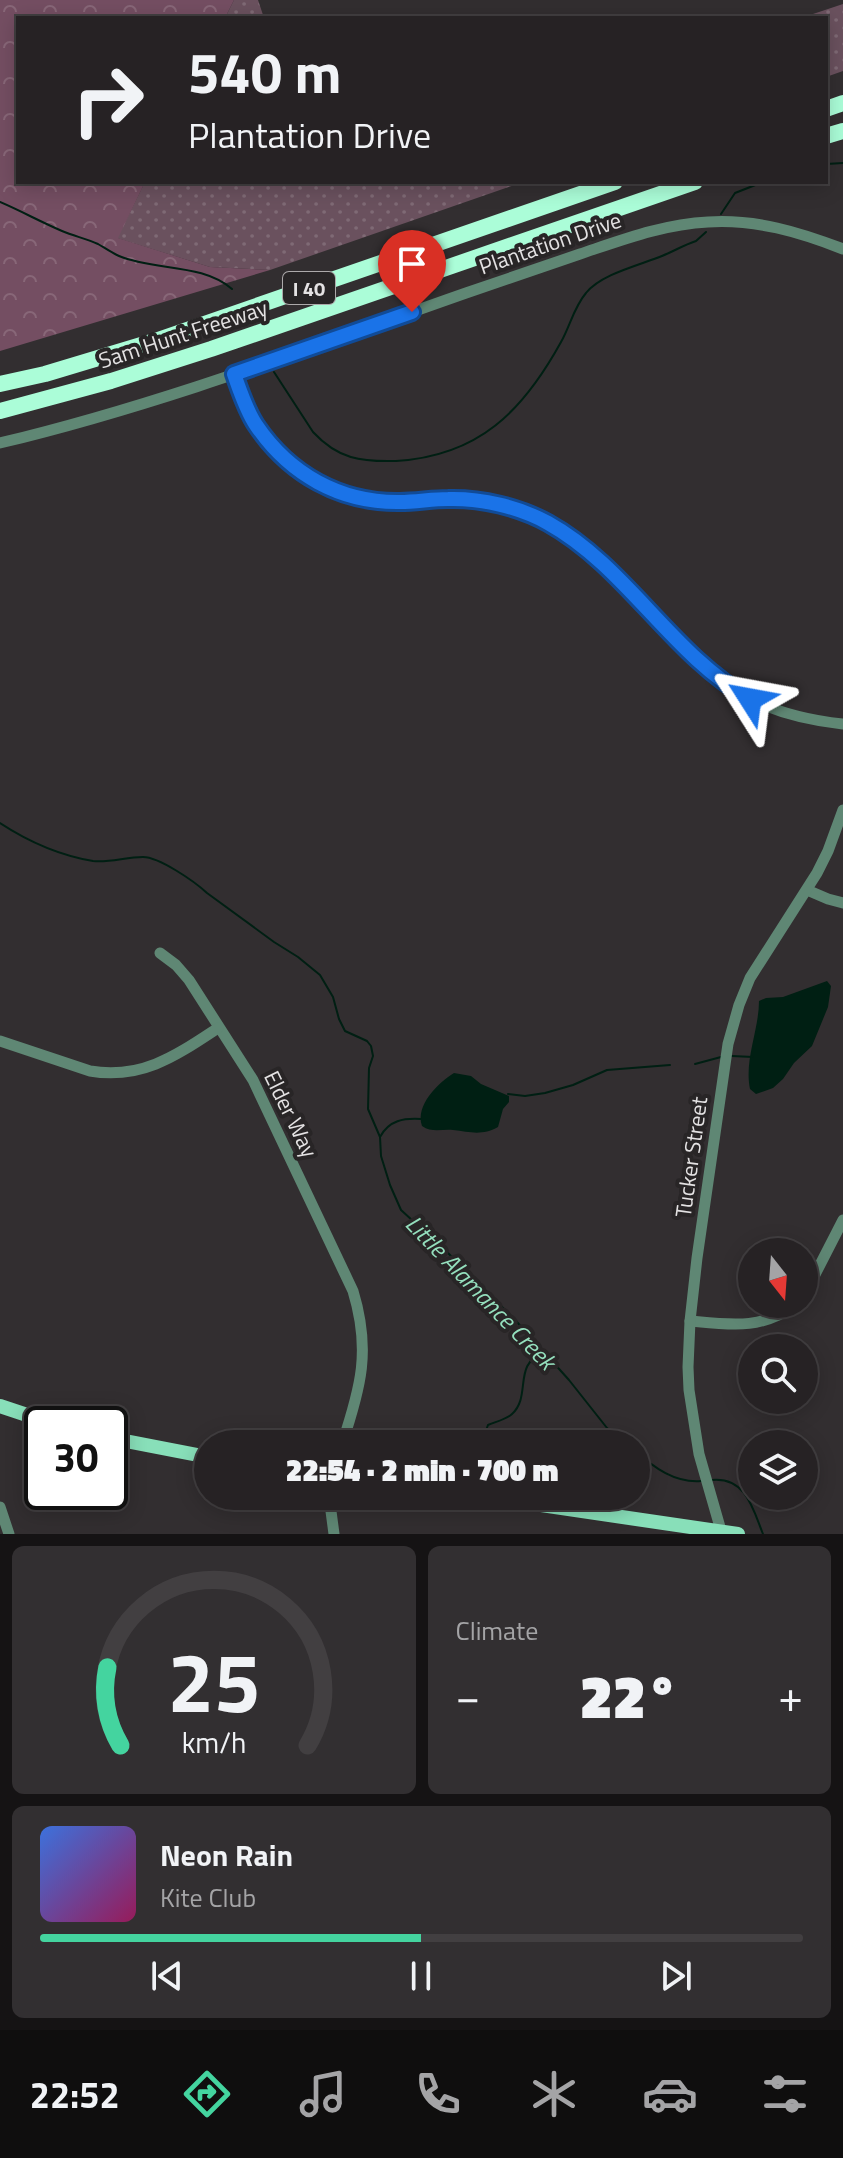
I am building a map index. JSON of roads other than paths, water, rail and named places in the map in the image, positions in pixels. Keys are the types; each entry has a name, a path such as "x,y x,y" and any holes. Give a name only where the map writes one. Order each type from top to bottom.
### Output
{"highway":[{"name":"Sam Hunt Freeway","path":"0,384 45,374 158,340 609,184"},
{"name":"Sam Hunt Freeway","path":"0,411 111,381 211,349 689,184"}],"main road":[{"path":"0,1406 24,1414"},
{"path":"128,1441 194,1454"},
{"path":"574,1510 738,1534"}],"street":[{"name":"Plantation Drive","path":"0,443 75,425 234,374 663,228 734,221 796,232 843,249"},
{"path":"234,374 254,423 270,444 305,476 350,497 400,502 473,500 519,510 548,523 590,552 700,664 733,689 786,714 843,724"},
{"name":"Tucker Street","path":"722,1532 703,1470 689,1390 690,1321 728,1044 750,978 807,890 828,851 843,810"},
{"path":"807,890 843,903"},
{"name":"Elder Way","path":"160,953 189,980 253,1080 340,1262 359,1310 363,1361 357,1400 347,1430"},
{"path":"0,1041 90,1071 118,1073 165,1061 218,1028"},
{"path":"818,1269 843,1220"},
{"path":"690,1321 757,1323 776,1318"},
{"path":"0,1507 9,1534"},
{"path":"331,1510 334,1534"}],"waterway":[{"path":"828,164 843,163"},
{"path":"721,214 735,193 758,184"},
{"path":"0,202 119,256 207,275 232,289"},
{"path":"274,372 313,432 341,453 372,461 396,461 451,450 495,426 514,409 546,367 578,304 593,286 611,275 696,241 706,232"},
{"name":"Little Alamance Creek","path":"0,823 44,847 80,858 99,861 143,857 158,861 194,882 320,975 333,997 345,1031 371,1046 373,1056 369,1068 368,1109 380,1137 381,1156 401,1210 516,1321 610,1430"},
{"path":"732,1056 753,1057"},
{"path":"695,1064 721,1057"},
{"path":"508,1094 525,1096 545,1093 607,1070 670,1065"},
{"path":"380,1137 398,1121 421,1119"},
{"path":"486,1430 488,1425 510,1416 518,1407 528,1364 544,1353"},
{"name":"Little Alamance Creek","path":"650,1463 682,1480 701,1481"},
{"name":"Little Alamance Creek","path":"712,1480 724,1480 740,1489 751,1505 763,1534"}]}
